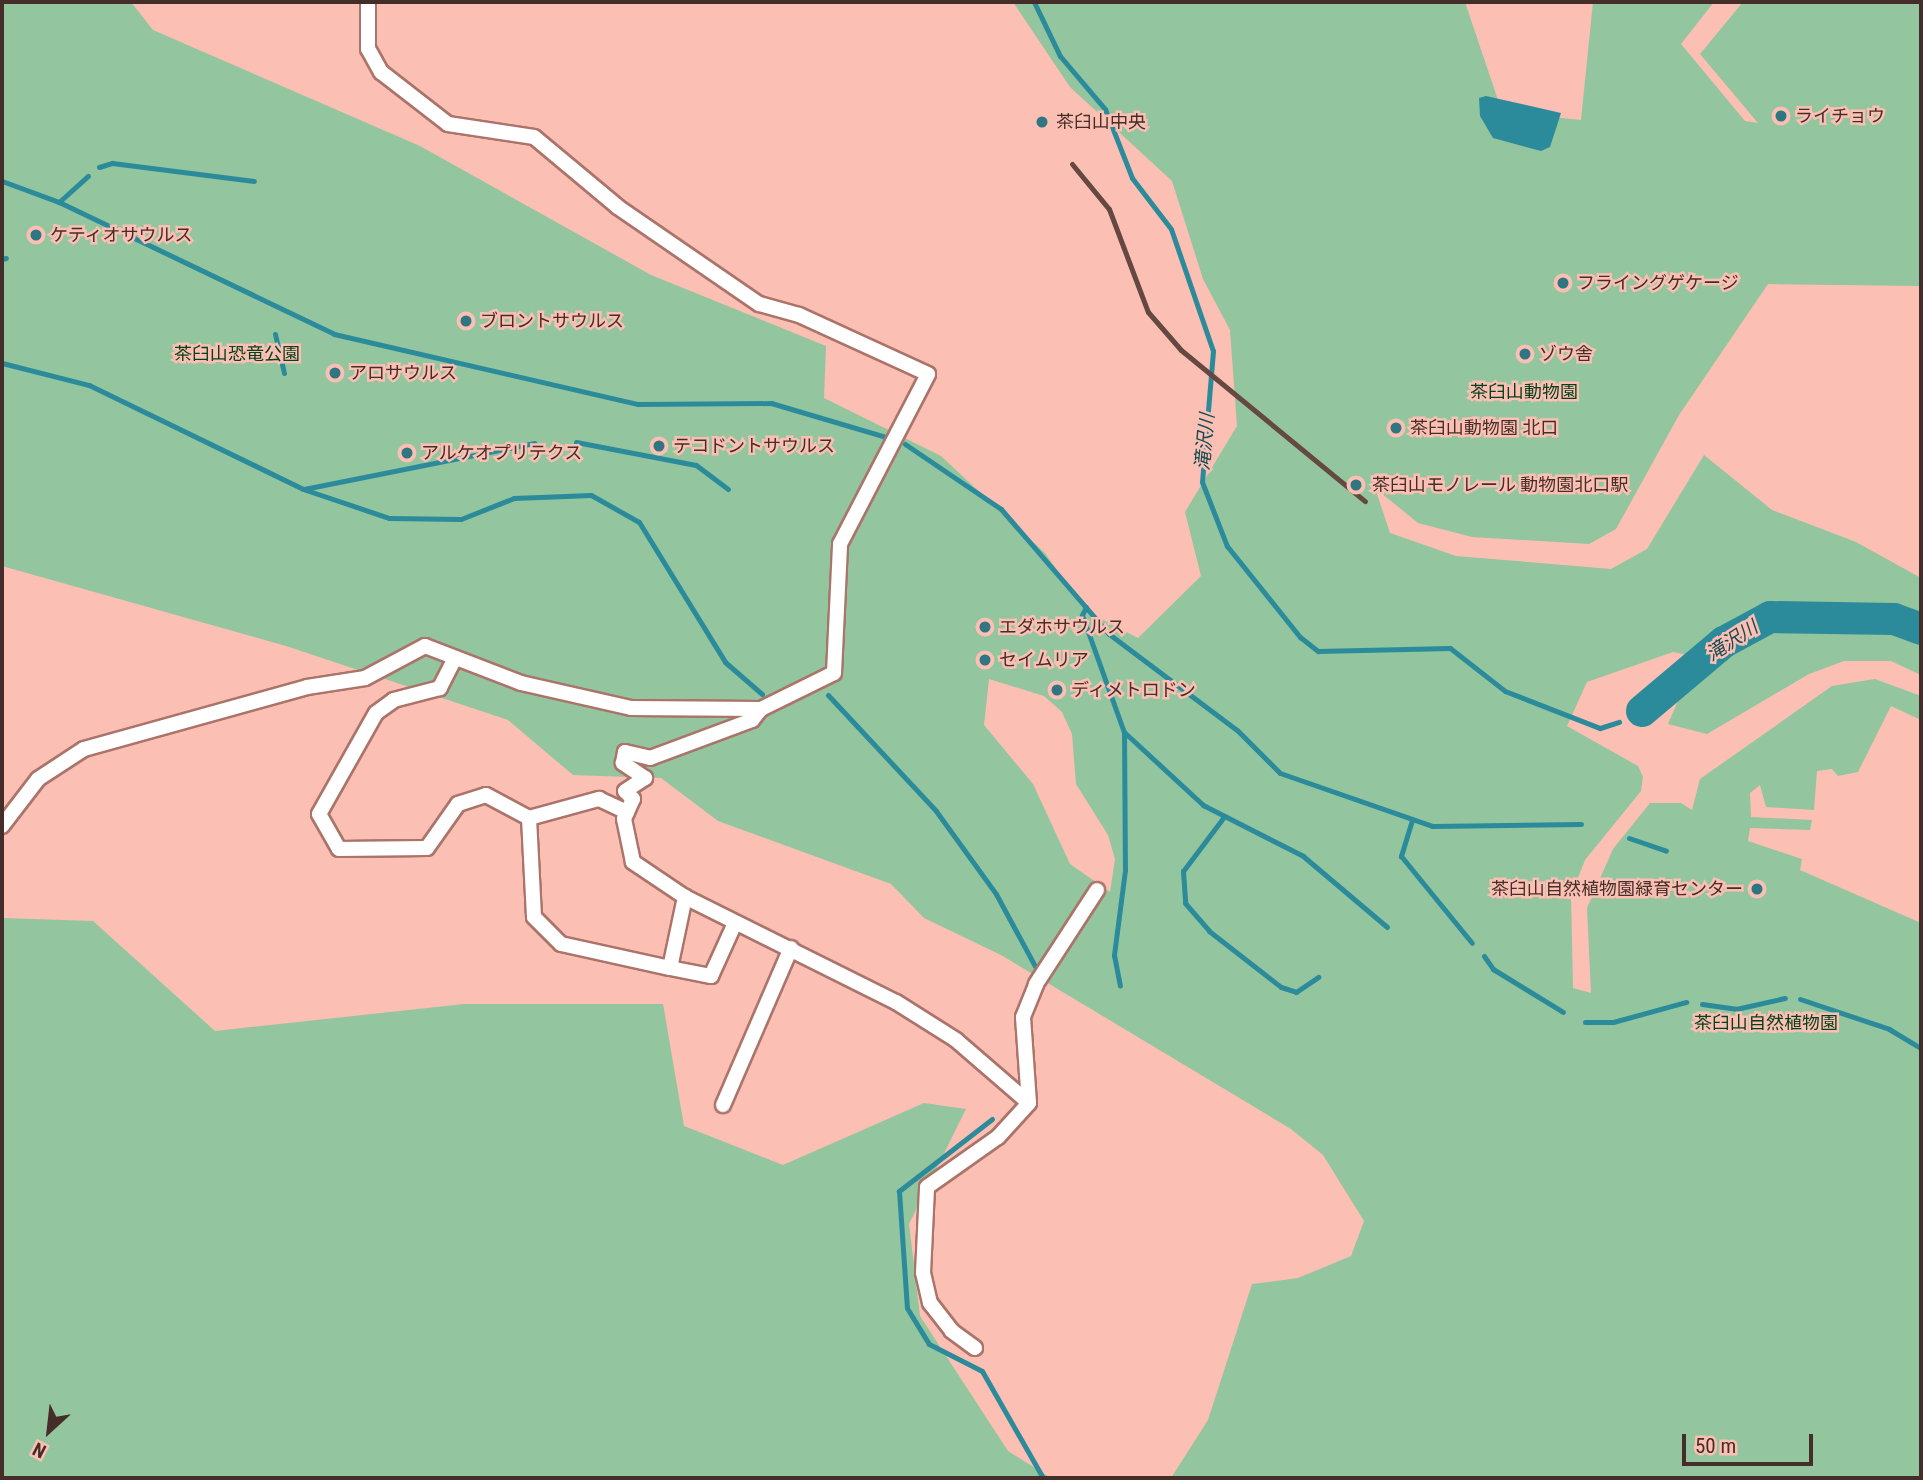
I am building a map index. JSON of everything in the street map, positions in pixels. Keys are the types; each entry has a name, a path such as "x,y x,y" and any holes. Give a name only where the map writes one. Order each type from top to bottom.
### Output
{"street":[{"path":"368,2 368,49 381,72 448,124 534,136 618,207 759,304 799,315 928,374 840,544 834,673 761,709 752,720 650,758 625,752 623,763 645,778 625,791 633,799 626,812 624,834 633,863 685,897 792,948 956,1040 1029,1103"},
{"path":"2,826 38,779 84,748 307,687 365,678 425,646 455,658 607,705 761,709"},
{"path":"455,658 440,688 383,704 319,814 325,832 339,849 427,848 458,804 486,795 529,818 599,799 626,812"},
{"path":"529,818 528,893 547,936 711,976 736,923"},
{"path":"975,1348 952,1332 930,1303 922,1209 927,1187 998,1137 1029,1103 1023,1017 1036,984 1097,890"},
{"path":"670,968 685,897"},
{"path":"723,1105 792,948"}],"green space":[{"path":"2,2 131,2 153,30 420,146 651,275 826,346 824,398 941,456 1045,553 1086,611 1138,638 1201,576 1185,512 1237,426 1230,330 1203,279 1172,181 1070,87 1013,2 1465,2 1502,112 1581,120 1593,2 1714,2 1681,44 1745,121 1758,123 1700,54 1743,2 1921,2 1921,286 1768,284 1679,415 1616,529 1589,544 1472,537 1418,523 1375,488 1390,533 1456,556 1611,569 1647,549 1704,455 1772,510 1856,542 1921,578 1921,675 1891,661 1844,661 1809,674 1707,734 1668,724 1697,657 1673,652 1587,682 1567,726 1638,766 1643,777 1641,791 1585,860 1571,896 1573,988 1591,993 1587,908 1613,849 1650,803 1681,803 1692,810 1700,779 1832,686 1875,679 1921,696 1921,720 1891,706 1858,772 1838,776 1832,769 1817,771 1814,810 1766,807 1760,785 1750,793 1751,817 1812,820 1810,830 1750,828 1748,841 1802,859 1800,870 1921,923 1921,1478 1171,1478 1208,1420 1252,1284 1298,1278 1351,1256 1364,1221 1323,1155 1291,1129 1001,955 924,918 891,884 718,821 661,778 573,775 508,720 286,646 2,566","holes":["989,679 1044,696 1062,712 1072,734 1076,784 1108,835 1115,859 1110,892 1070,864 1033,784 984,725"]},
{"path":"2,918 93,921 215,1031 464,1004 663,1004 684,1126 783,1165 924,1103 966,1109 909,1224 920,1316 1008,1451 1051,1478 2,1478"}],"water":[{"path":"1486,96 1561,113 1550,147 1541,151 1493,138 1480,116 1479,98"}],"waterway":[{"name":"滝沢川","path":"1034,2 1060,56 1105,109 1132,178 1171,229 1213,351 1202,482 1227,546 1300,637 1318,651 1450,648 1505,691 1600,728 1619,722"},
{"path":"99,167 112,163 254,181"},
{"path":"59,202 88,176"},
{"path":"2,181 59,202 334,334 638,404 771,403 889,438"},
{"path":"2,259 6,258"},
{"path":"275,334 284,373"},
{"path":"2,363 89,385 303,489 389,518 461,519 514,498 591,495 639,522 725,662 762,694"},
{"path":"576,442 696,465 728,489"},
{"path":"304,489 534,443"},
{"path":"905,444 1001,509 1109,634 1238,731 1280,773 1432,826 1581,824"},
{"path":"1086,607 1082,615 1124,732 1125,870 1114,955 1120,985"},
{"name":"滝沢川","path":"1642,711 1724,642 1770,617 1894,619 1921,629"},
{"path":"828,695 936,811 996,894 1035,966"},
{"path":"1124,732 1203,805 1303,856 1387,927"},
{"path":"1223,818 1183,871 1185,903 1209,931 1281,987 1296,992 1318,977"},
{"path":"1412,820 1401,856 1472,943"},
{"path":"1629,838 1666,851"},
{"path":"1484,956 1493,969 1563,1012"},
{"path":"1702,1004 1736,1009 1785,998"},
{"path":"1800,999 1889,1029 1921,1048"},
{"path":"1585,1022 1613,1022 1686,1002"},
{"path":"992,1119 899,1191 907,1308 929,1344 982,1371 1043,1478"}],"railway":[{"path":"1072,164 1109,209 1148,312 1181,350 1365,501"}],"place":[{"name":"ライチョウ","path":"1781,116"},
{"name":"茶臼山中央","path":"1042,122"},
{"name":"ケティオサウルス","path":"36,235"},
{"name":"フライングゲケージ","path":"1563,283"},
{"name":"ブロントサウルス","path":"466,321"},
{"name":"ゾウ舎","path":"1525,354"},
{"name":"アロサウルス","path":"335,373"},
{"name":"茶臼山動物園 北口","path":"1396,428"},
{"name":"テコドントサウルス","path":"659,446"},
{"name":"アルケオプリテクス","path":"407,453"},
{"name":"茶臼山モノレール 動物園北口駅","path":"1356,485"},
{"name":"エダホサウルス","path":"985,627"},
{"name":"セイムリア","path":"985,660"},
{"name":"ディメトロドン","path":"1057,690"},
{"name":"茶臼山自然植物園緑育センター","path":"1757,889"}],"park label":[{"name":"茶臼山恐竜公園","path":"237,354"},
{"name":"茶臼山動物園","path":"1524,392"},
{"name":"茶臼山自然植物園","path":"1766,1023"}]}
